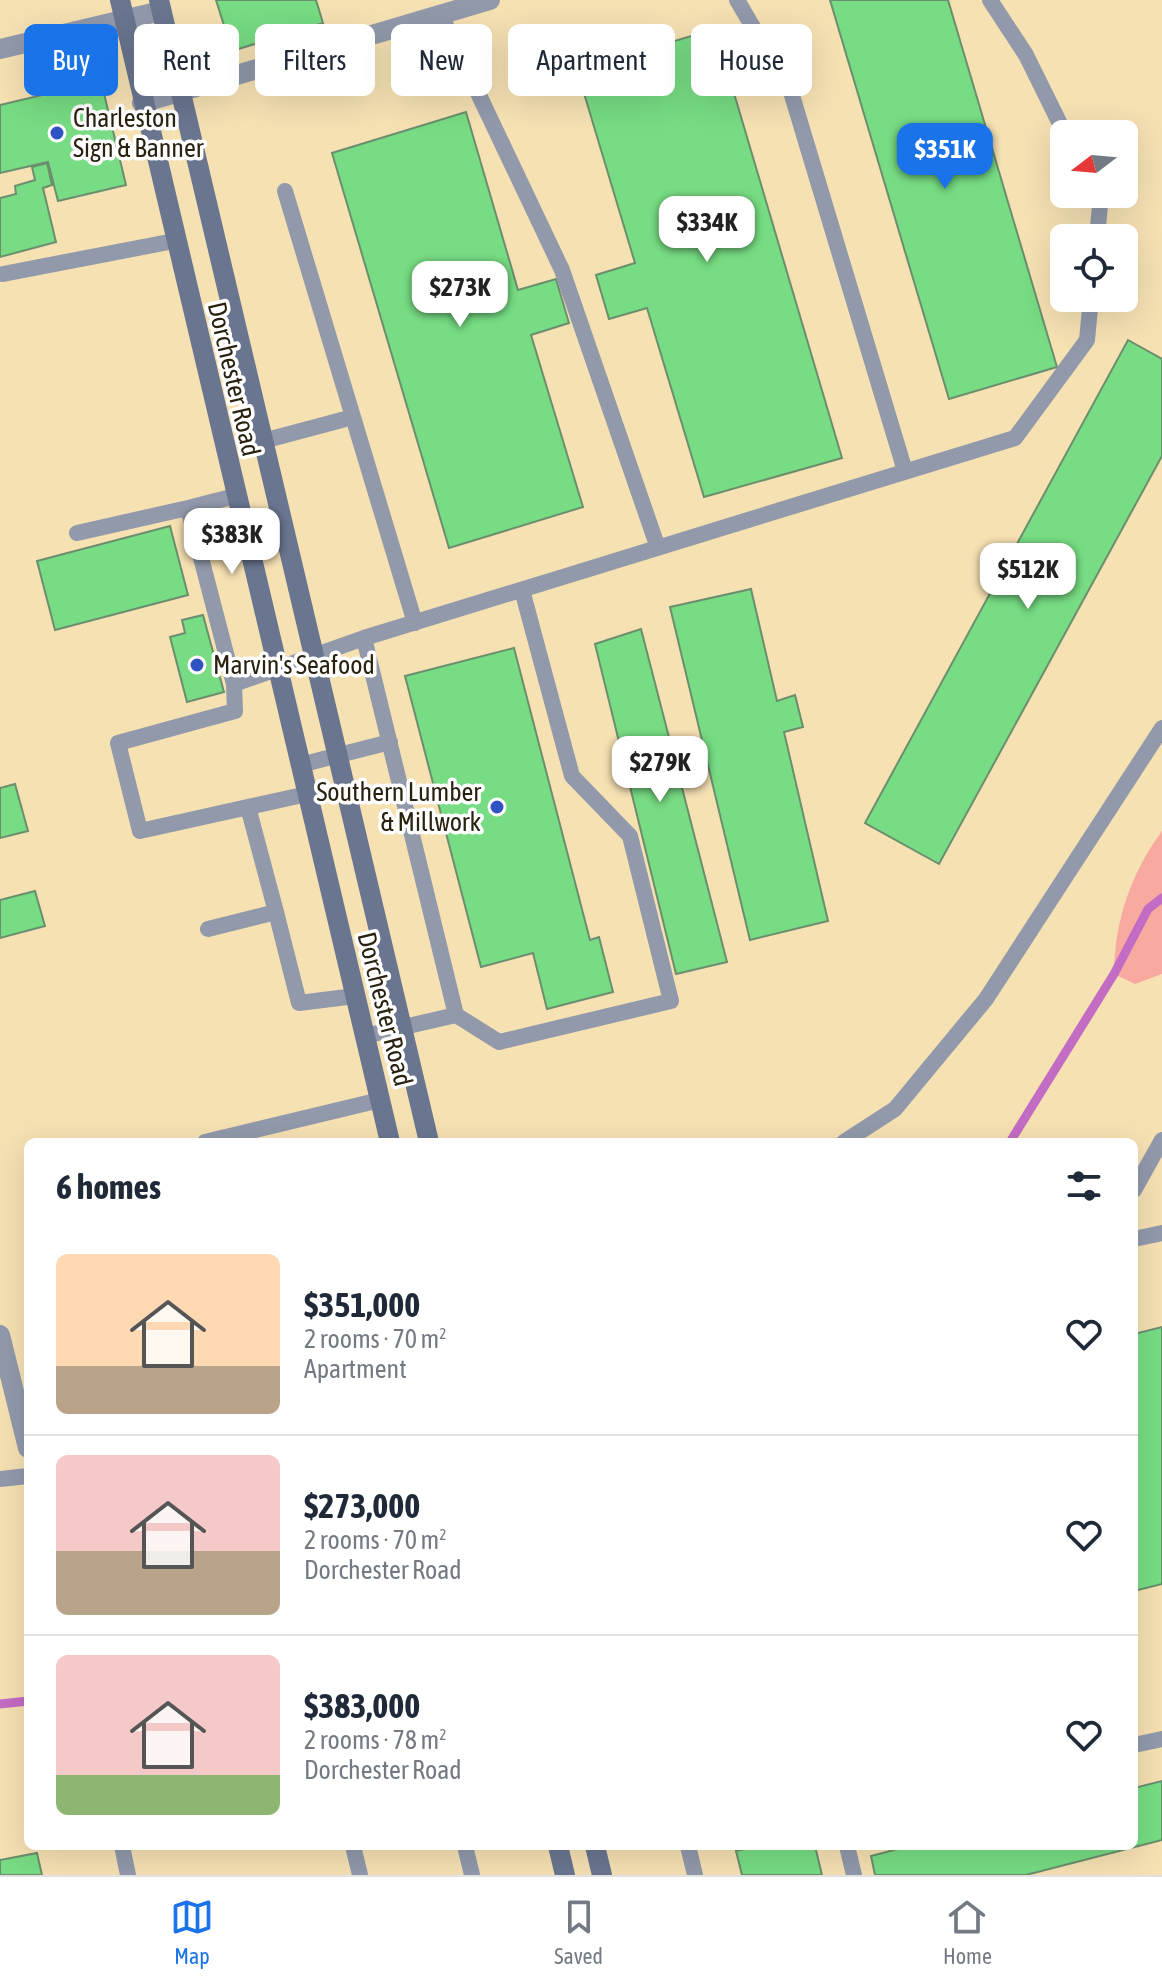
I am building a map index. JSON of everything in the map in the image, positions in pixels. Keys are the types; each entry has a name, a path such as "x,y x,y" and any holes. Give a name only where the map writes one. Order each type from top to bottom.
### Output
{"main road":[{"name":"Dorchester Road","path":"122,9 174,241 389,1138"},
{"name":"Dorchester Road","path":"181,96 428,1138"},
{"path":"559,1850 565,1875"},
{"path":"596,1850 602,1875"}],"street":[{"path":"239,76 490,0"},
{"path":"0,49 122,9 160,5"},
{"path":"142,103 172,96"},
{"path":"0,1335 4,1367 24,1434"}],"lane":[{"path":"737,0 791,92 905,471"},
{"path":"990,0 1026,55 1058,120"},
{"path":"441,15 562,270 658,548"},
{"path":"285,191 415,623"},
{"path":"3,274 174,241"},
{"path":"234,684 278,672 314,655 364,638 1015,438 1087,340 1090,312"},
{"path":"263,441 353,417"},
{"path":"77,533 235,496"},
{"path":"188,508 234,684 235,711 118,743 140,831 307,794"},
{"path":"364,638 456,1015 499,1042 671,1001 630,836 572,776 522,590"},
{"path":"850,1138 895,1109 986,999 1162,728"},
{"path":"300,765 390,742"},
{"path":"248,807 299,1003 355,996"},
{"path":"208,929 276,912"},
{"path":"365,1036 456,1015"},
{"path":"222,1138 380,1100"},
{"path":"1138,1183 1162,1140"},
{"path":"1138,1238 1162,1233"},
{"path":"0,1479 24,1476"},
{"path":"1138,1744 1162,1739"},
{"path":"123,1850 128,1875"},
{"path":"354,1850 360,1875"},
{"path":"466,1850 472,1875"},
{"path":"689,1850 695,1875"},
{"path":"848,1850 854,1875"}],"shaded area":[{"path":"1162,831 1162,974 1135,984 1114,974 1117,936 1133,881"}],"building":[{"path":"216,0 316,0 323,23 255,24 255,44 239,49 239,24 224,24"},
{"path":"830,0 948,0 1057,367 949,399"},
{"path":"691,36 691,96 735,96 842,458 704,497 647,308 609,319 596,275 635,263 585,96 675,96 675,41"},
{"name":"Charleston Sign & Banner","path":"38,96 105,96 126,185 58,201 48,162 0,173 0,105"},
{"path":"466,112 518,290 556,279 569,323 531,335 583,507 449,548 332,153"},
{"path":"47,163 52,185 43,188 56,242 0,257 0,198 16,194 15,186 35,180 32,167"},
{"path":"1128,340 1162,359 1162,456 939,864 865,823"},
{"path":"170,526 188,595 55,630 37,561"},
{"path":"751,589 777,701 795,695 803,727 784,732 828,921 750,940 670,607"},
{"name":"Marvin's Seafood","path":"203,615 224,692 187,702 170,637 185,633 182,620"},
{"path":"641,629 727,962 676,974 595,644"},
{"name":"Southern Lumber & Millwork","path":"514,648 590,940 599,937 613,992 547,1009 533,953 481,967 405,676"},
{"path":"15,784 28,831 0,838 0,788"},
{"path":"35,891 45,926 0,938 0,900"},
{"path":"1162,1327 1162,1584 1138,1590 1138,1333"},
{"path":"1162,1781 1162,1840 1138,1846 1138,1787"},
{"path":"816,1850 822,1875 742,1875 736,1851"},
{"path":"894,1850 1123,1850 1026,1875 875,1875 871,1856"},
{"path":"37,1853 42,1875 0,1875 0,1860"}],"waterway":[{"path":"1012,1138 1114,974 1148,909 1162,898"},
{"path":"0,1704 24,1701"}],"place":[{"name":"Charleston Sign & Banner","path":"57,133"},
{"name":"Marvin's Seafood","path":"197,665"},
{"name":"Southern Lumber & Millwork","path":"497,807"}]}
